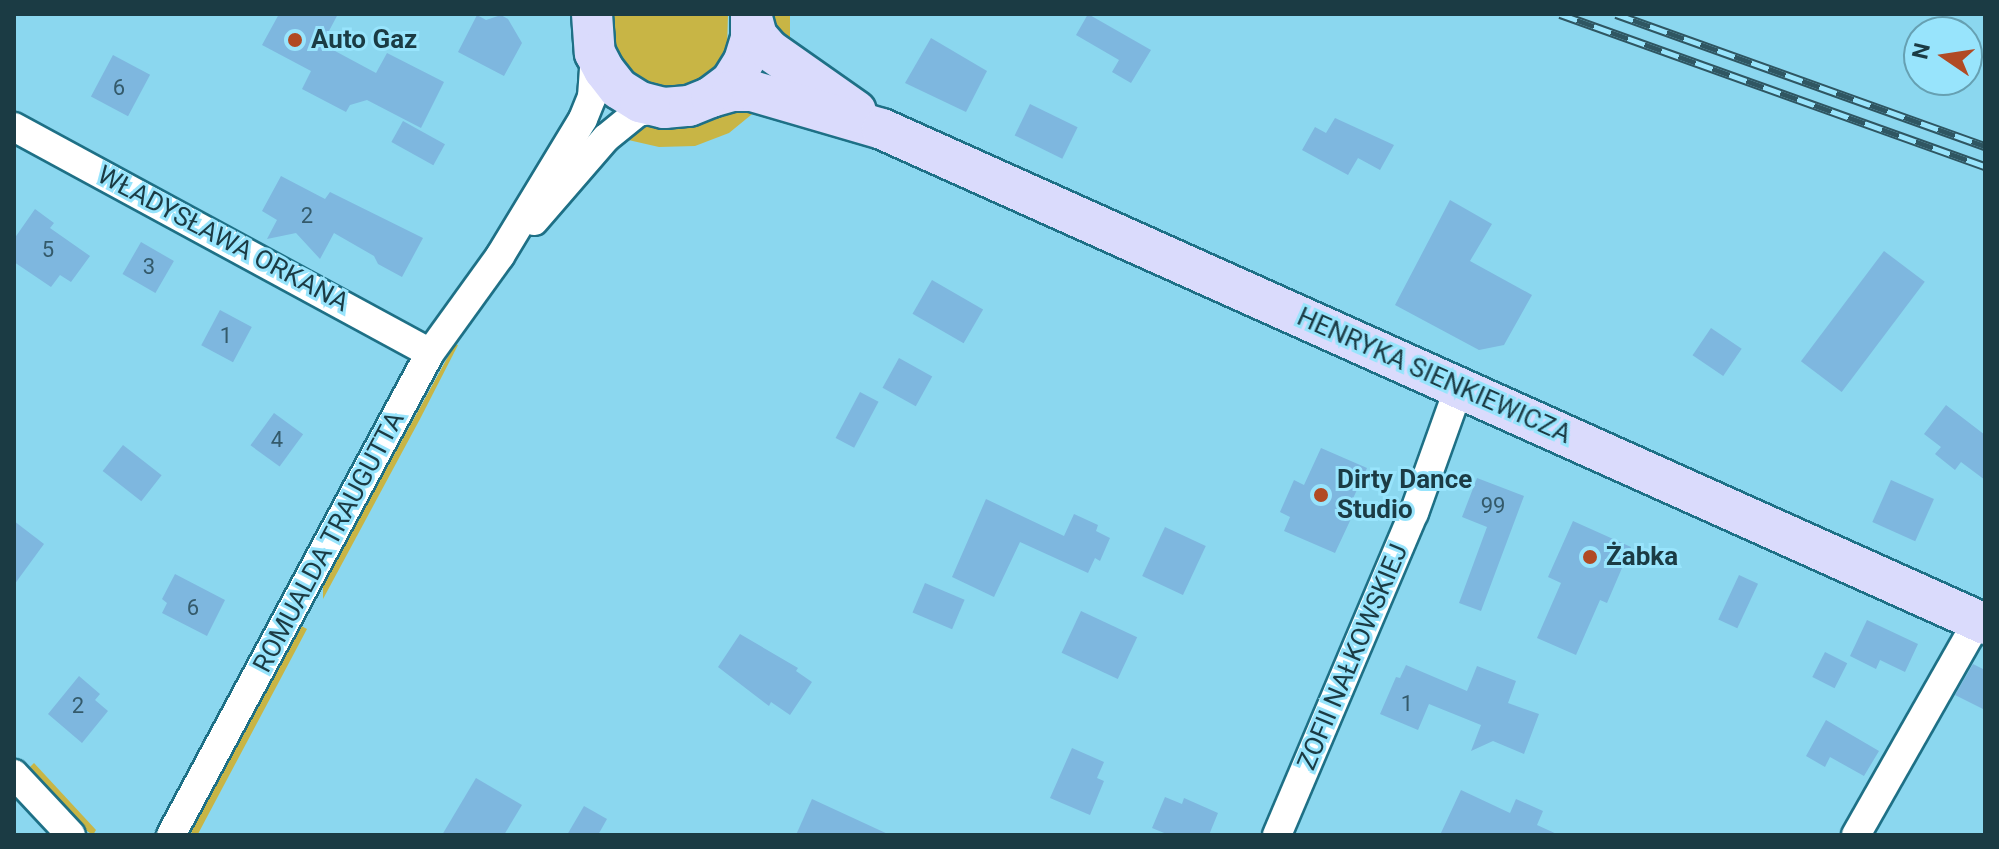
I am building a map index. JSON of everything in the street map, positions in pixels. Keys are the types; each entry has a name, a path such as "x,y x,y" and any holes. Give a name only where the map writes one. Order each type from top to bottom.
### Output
{"street":[{"path":"711,97 731,82 744,61 751,38 751,14"},
{"name":"HENRYKA SIENKIEWICZA","path":"751,14 757,36 769,50 882,129"},
{"path":"591,29 619,89 640,102 664,108"},
{"name":"ROMUALDA TRAUGUTTA","path":"171,835 430,353 500,256 583,119 592,97 591,29"},
{"name":"HENRYKA SIENKIEWICZA","path":"664,108 689,106 732,91 752,91 882,129 1981,622"},
{"name":"ROMUALDA TRAUGUTTA","path":"500,256 606,138 638,112 664,108"},
{"name":"WŁADYSŁAWA ORKANA","path":"14,127 430,353"},
{"name":"ZOFII NAŁKOWSKIEJ","path":"1286,832 1414,513 1459,387"},
{"path":"1856,835 1981,622"},
{"path":"14,774 71,835"}],"shaded area":[{"path":"609,14 728,14 727,47 718,66 702,80 683,88 662,90 642,84 613,55"},
{"path":"763,14 790,14 790,48"},
{"path":"762,106 729,133 695,146 659,147 624,139 642,126 722,109"},
{"path":"455,344 458,345 420,419 323,599 323,584"},
{"path":"290,620 307,629 197,835 180,827"},
{"path":"34,763 96,830 93,835 78,825 27,770"}],"building":[{"path":"279,14 338,14 322,44 376,73 387,53 444,82 421,128 367,100 350,105 346,112 302,89 311,71 262,45"},
{"path":"1088,14 1151,50 1131,83 1112,72 1119,60 1076,35"},
{"path":"477,15 486,20 501,15 508,19 522,43 504,76 458,52"},
{"path":"931,38 987,71 966,112 905,83"},
{"path":"113,55 150,75 128,116 91,96"},
{"path":"1030,104 1078,127 1062,159 1015,135"},
{"path":"1335,118 1394,145 1380,170 1358,158 1348,175 1302,150 1315,127 1326,133"},
{"path":"403,121 445,144 433,165 391,142"},
{"path":"281,176 325,199 330,192 423,238 402,277 378,264 374,256 334,233 320,259 296,233 267,239 277,220 262,211"},
{"path":"1450,200 1492,224 1470,261 1532,295 1504,345 1479,350 1395,305"},
{"path":"35,209 54,223 50,228 90,256 71,282 60,275 51,287 14,262 14,239"},
{"path":"141,242 174,261 155,293 123,274"},
{"path":"1884,251 1925,282 1842,392 1801,361"},
{"path":"932,280 983,310 964,343 912,314"},
{"path":"220,310 252,327 233,362 201,345"},
{"path":"1711,328 1742,349 1723,376 1693,355"},
{"path":"899,358 932,376 916,406 883,388"},
{"path":"860,392 879,402 854,448 836,438"},
{"path":"1946,405 1985,435 1985,480 1961,462 1955,470 1935,454 1941,447 1924,434"},
{"path":"274,413 303,434 280,467 250,445"},
{"path":"123,445 162,475 141,501 103,471"},
{"name":"Dirty Dance Studio","path":"1321,448 1367,468 1350,505 1356,508 1335,553 1284,531 1290,517 1280,512 1294,480 1304,485"},
{"path":"1477,478 1524,496 1481,611 1459,603 1487,527 1462,517"},
{"path":"1891,480 1934,499 1915,541 1872,522"},
{"path":"986,499 1064,536 1074,514 1098,525 1096,531 1110,538 1100,561 1095,558 1088,573 1020,542 994,597 952,577"},
{"path":"14,521 44,544 14,585"},
{"path":"1573,521 1631,547 1607,603 1600,600 1576,655 1537,638 1561,583 1548,577"},
{"path":"1165,527 1206,546 1183,595 1142,576"},
{"path":"175,574 225,600 207,636 162,613 167,603 162,599"},
{"path":"1739,575 1758,584 1737,628 1718,619"},
{"path":"925,583 965,600 952,629 912,612"},
{"path":"1081,611 1137,637 1118,679 1062,653"},
{"path":"1867,620 1918,644 1905,672 1880,660 1876,669 1850,656"},
{"path":"740,634 798,668 796,671 812,682 790,715 771,702 769,706 718,667"},
{"path":"1825,652 1847,663 1835,688 1812,677"},
{"path":"1973,664 1985,670 1985,710 1955,695"},
{"path":"1406,665 1467,691 1477,666 1516,681 1508,703 1539,714 1524,754 1493,741 1471,751 1481,725 1429,704 1418,730 1380,714 1396,677 1400,678"},
{"path":"79,676 100,694 95,700 108,711 82,743 48,714"},
{"path":"1826,720 1879,751 1864,776 1830,757 1825,767 1806,756"},
{"path":"1072,748 1104,762 1097,778 1104,781 1090,815 1050,798"},
{"path":"476,778 522,805 504,835 442,835"},
{"path":"1461,790 1510,813 1516,799 1543,811 1537,825 1559,835 1440,835"},
{"path":"1165,797 1182,804 1184,798 1218,813 1209,835 1169,835 1152,828"},
{"path":"812,799 890,835 796,835"},
{"path":"584,806 607,819 598,835 567,835"}],"railway":[{"path":"1560,14 1985,166"},
{"path":"1616,14 1985,146"}],"place":[{"name":"Auto Gaz","path":"295,40"},
{"name":"Dirty Dance Studio","path":"1321,495"},
{"name":"Żabka","path":"1590,557"}]}
